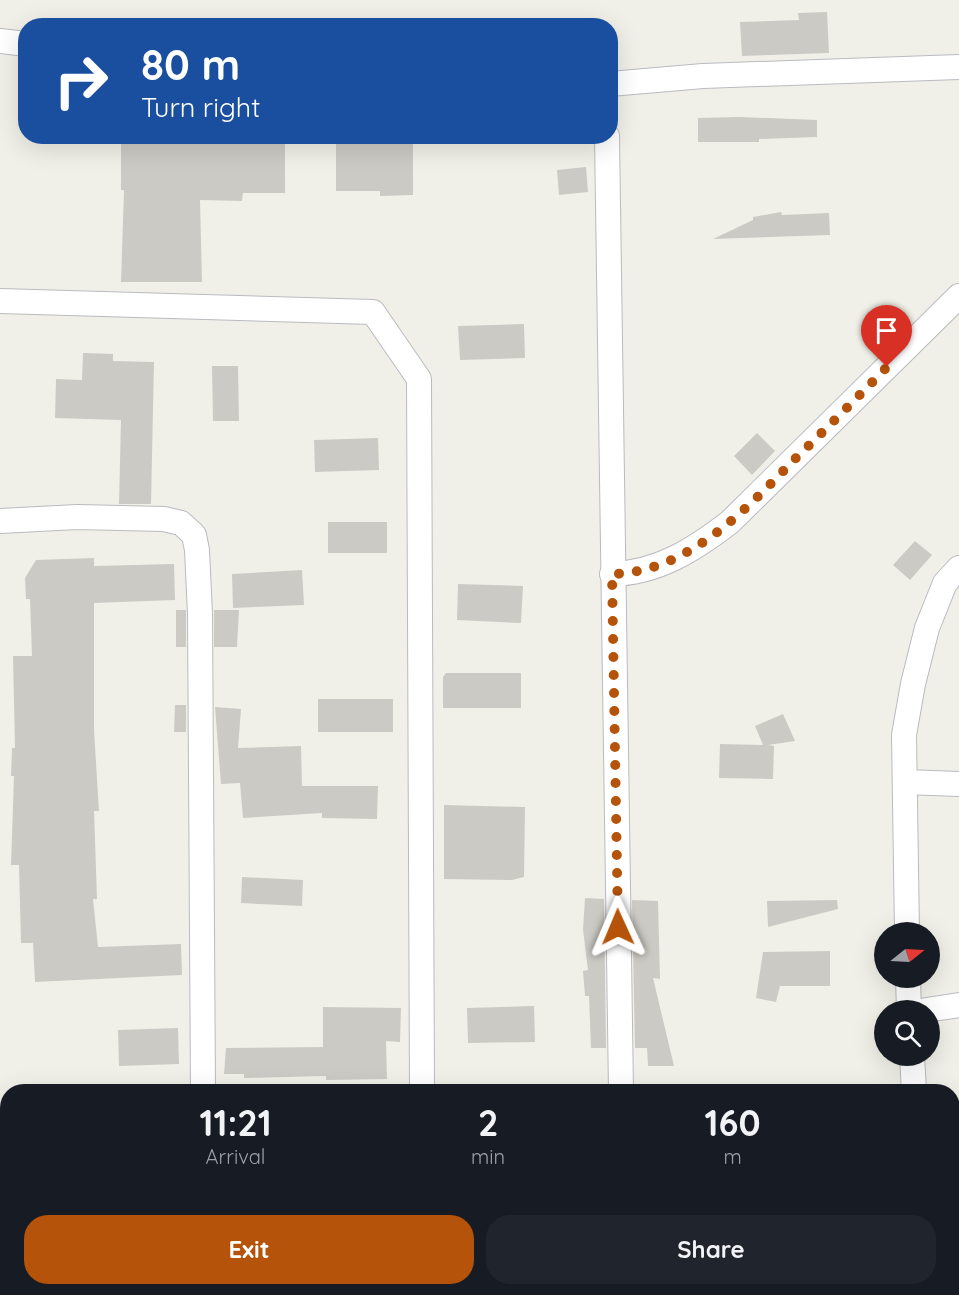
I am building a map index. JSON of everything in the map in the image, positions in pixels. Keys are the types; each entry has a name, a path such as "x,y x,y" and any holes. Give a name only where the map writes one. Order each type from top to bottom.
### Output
{"street":[{"path":"0,41 18,43"},
{"path":"618,83 703,76 959,67"},
{"path":"607,144 621,1084"},
{"path":"612,574 632,573 654,567 699,546 730,522 959,296"},
{"path":"0,301 373,312 419,379 423,1084"},
{"path":"0,521 77,517 164,519 181,523 194,535 197,550 200,614 203,1084"},
{"path":"907,922 904,735 913,684 927,628 954,578"},
{"path":"904,782 959,784"},
{"path":"940,1008 959,1005"},
{"path":"913,1066 914,1084"}],"building":[{"path":"827,12 829,53 742,56 740,22 799,20 798,13"},
{"path":"698,118 817,120 817,137 759,139 759,142 698,142"},
{"path":"121,144 285,144 285,193 243,193 242,201 200,200 202,282 121,282 124,190 121,190"},
{"path":"336,144 413,144 413,195 380,196 380,191 336,191"},
{"path":"586,167 588,192 559,195 557,170"},
{"path":"781,212 782,215 829,213 830,235 713,239 753,220 753,217"},
{"path":"524,324 525,358 460,360 458,326"},
{"path":"83,353 113,354 113,361 154,362 151,504 119,504 121,420 55,418 56,379 82,380"},
{"path":"212,366 238,366 239,421 213,421"},
{"path":"757,433 775,451 752,475 734,456"},
{"path":"378,438 379,470 315,472 314,440"},
{"path":"328,522 387,522 387,553 328,553"},
{"path":"915,541 932,555 910,580 893,565"},
{"path":"94,558 94,566 174,564 175,600 94,603 94,730 99,811 94,811 97,899 93,899 98,947 181,944 182,975 35,982 33,943 21,943 19,865 11,865 14,776 11,776 12,748 15,748 13,656 32,656 30,599 26,599 25,578 36,560"},
{"path":"302,570 304,605 233,608 232,574"},
{"path":"458,584 523,586 521,623 457,620"},
{"path":"176,610 186,610 186,647 176,647"},
{"path":"214,610 239,610 237,647 214,647"},
{"path":"446,673 521,673 521,708 443,708 443,677"},
{"path":"318,699 393,699 393,732 318,732"},
{"path":"175,705 186,705 186,732 174,732"},
{"path":"215,707 241,709 238,748 301,746 302,786 378,786 377,819 322,818 322,813 243,818 240,783 221,784"},
{"path":"783,714 795,741 768,745 774,746 773,779 719,778 720,744 763,745 755,726"},
{"path":"444,805 525,807 524,877 512,880 444,879"},
{"path":"242,877 303,880 302,906 241,903"},
{"path":"585,898 604,899 606,1048 591,1048 589,996 585,996 583,971 588,970 583,930"},
{"path":"632,900 658,901 660,979 653,978 674,1066 648,1066 647,1048 635,1048"},
{"path":"837,900 838,909 768,927 767,901"},
{"path":"830,951 830,986 780,986 776,1002 756,998 763,952"},
{"path":"534,1006 535,1042 468,1043 467,1008"},
{"path":"323,1007 401,1008 400,1042 386,1041 387,1079 326,1080 326,1076 244,1078 244,1074 224,1074 226,1048 323,1047"},
{"path":"178,1028 179,1064 119,1066 118,1030"}],"route":[{"path":"618,927 612,574 632,573 654,567 699,546 730,522 763,491 887,367"}]}
